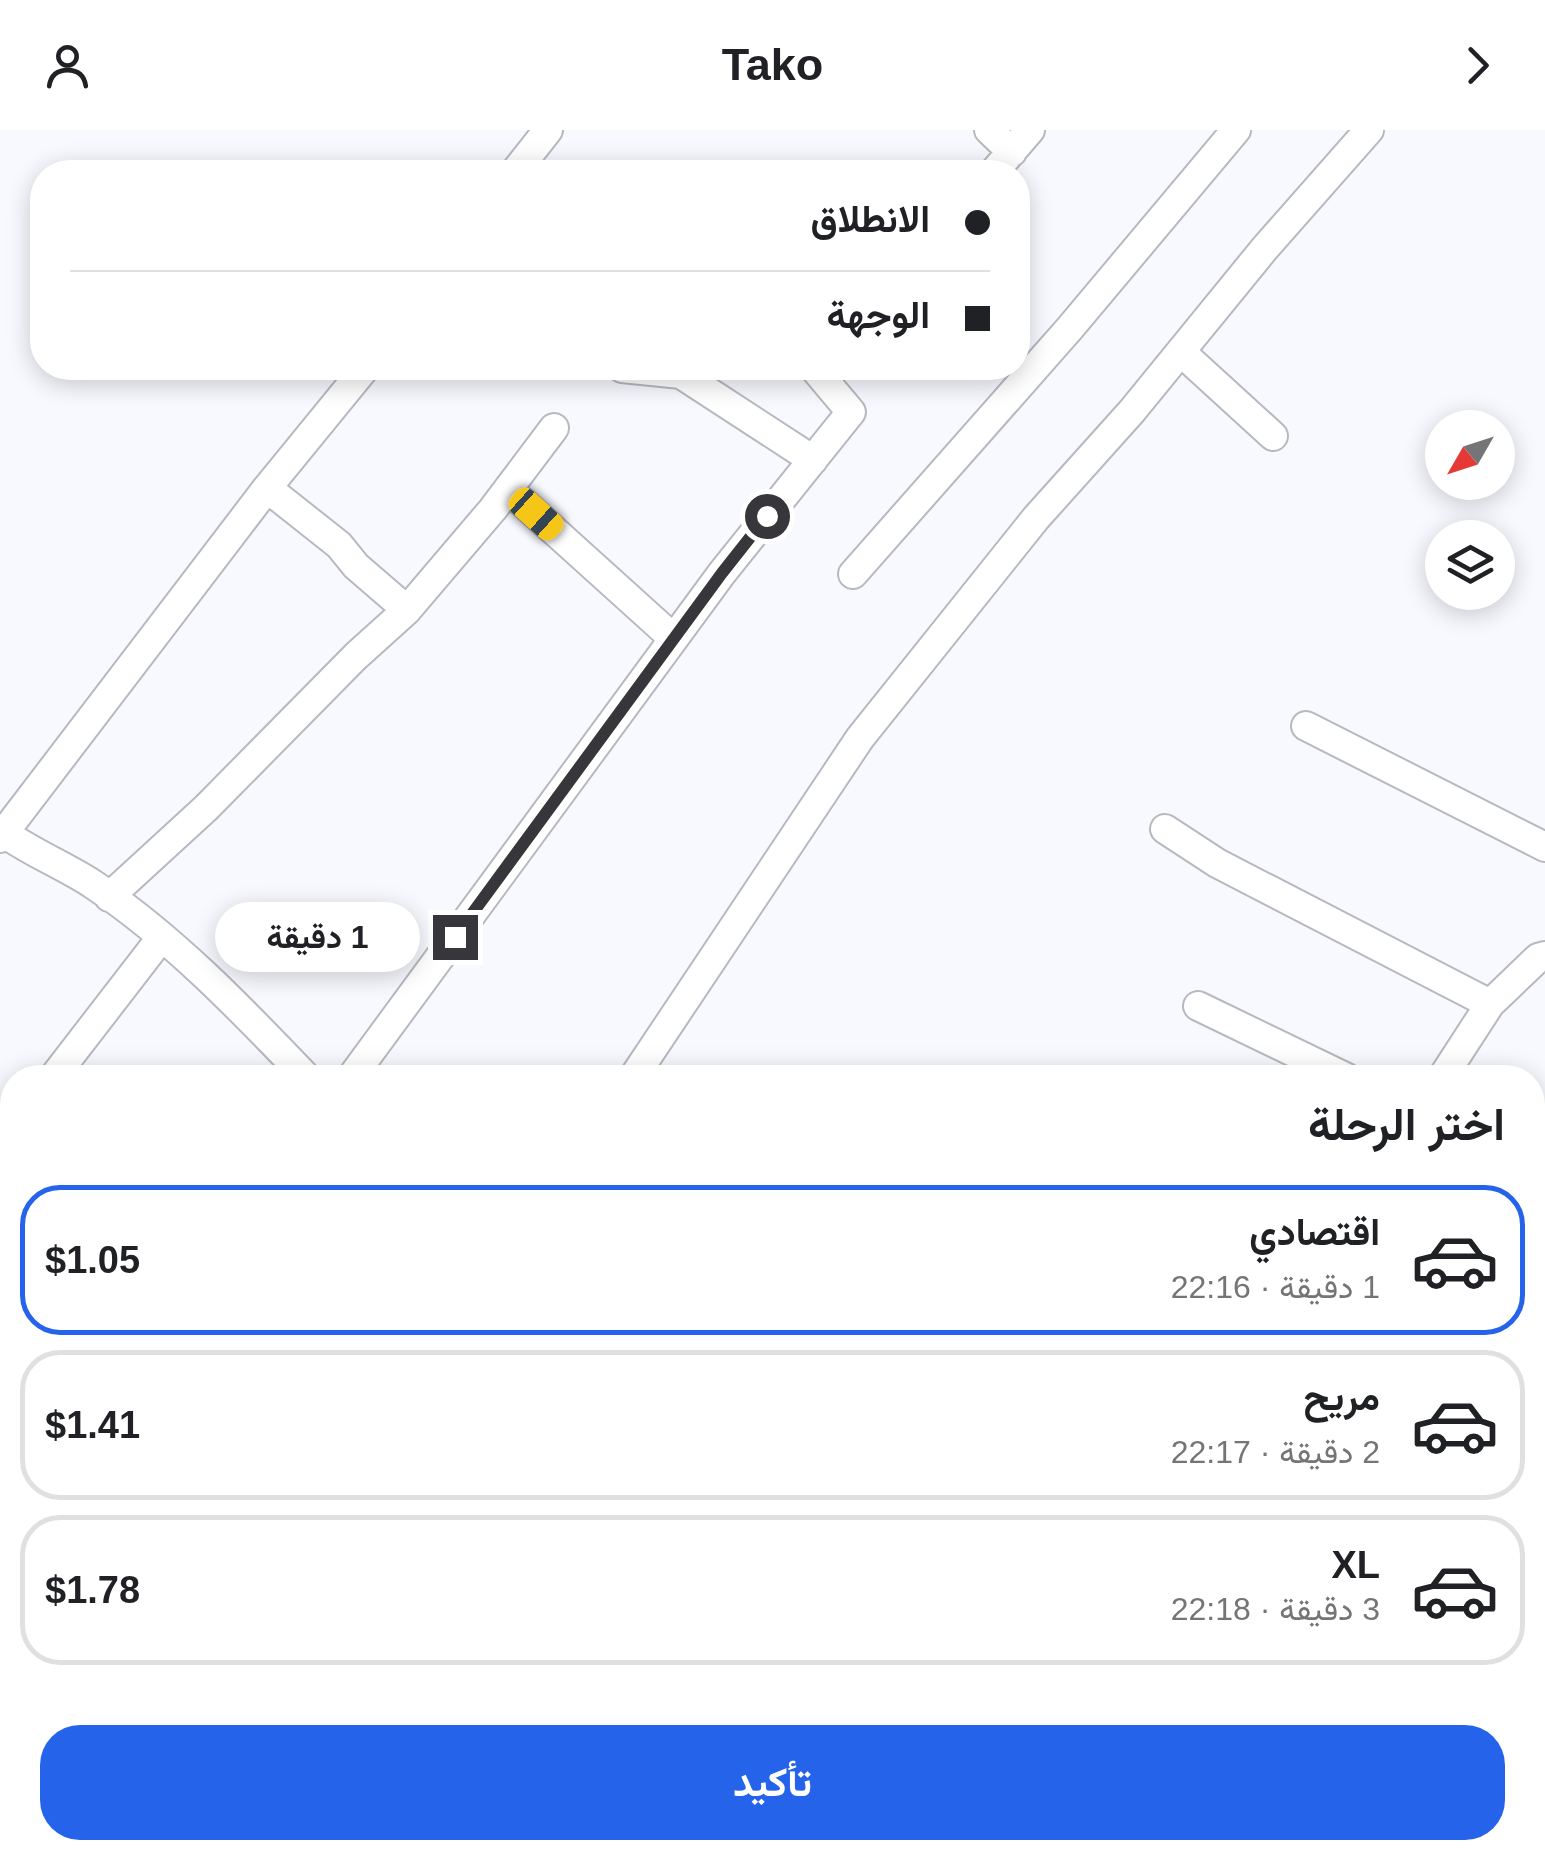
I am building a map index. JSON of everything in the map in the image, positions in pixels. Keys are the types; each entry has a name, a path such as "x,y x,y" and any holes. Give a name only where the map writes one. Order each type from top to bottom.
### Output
{"street":[{"path":"524,160 548,130"},
{"path":"988,130 1002,160"},
{"path":"1005,160 1030,130"},
{"path":"1030,373 1236,130"},
{"path":"643,1065 860,738 1036,518 1369,130"},
{"path":"1181,352 1273,436"},
{"path":"295,1065 221,988 109,897 1,834 266,488 354,380"},
{"path":"691,380 813,460"},
{"path":"362,1065 674,638 851,412 824,380"},
{"path":"852,574 1024,380"},
{"path":"109,897 206,808 356,656 407,610 554,428"},
{"path":"266,488 339,545 356,566 407,610"},
{"path":"508,489 674,638"},
{"path":"1306,726 1545,847"},
{"path":"1165,829 1216,863 1490,1004"},
{"path":"63,1065 160,938"},
{"path":"1450,1065 1490,1004 1538,958 1545,956"},
{"path":"1198,1006 1320,1065"}],"route":[{"path":"455,937 767,516"}]}
